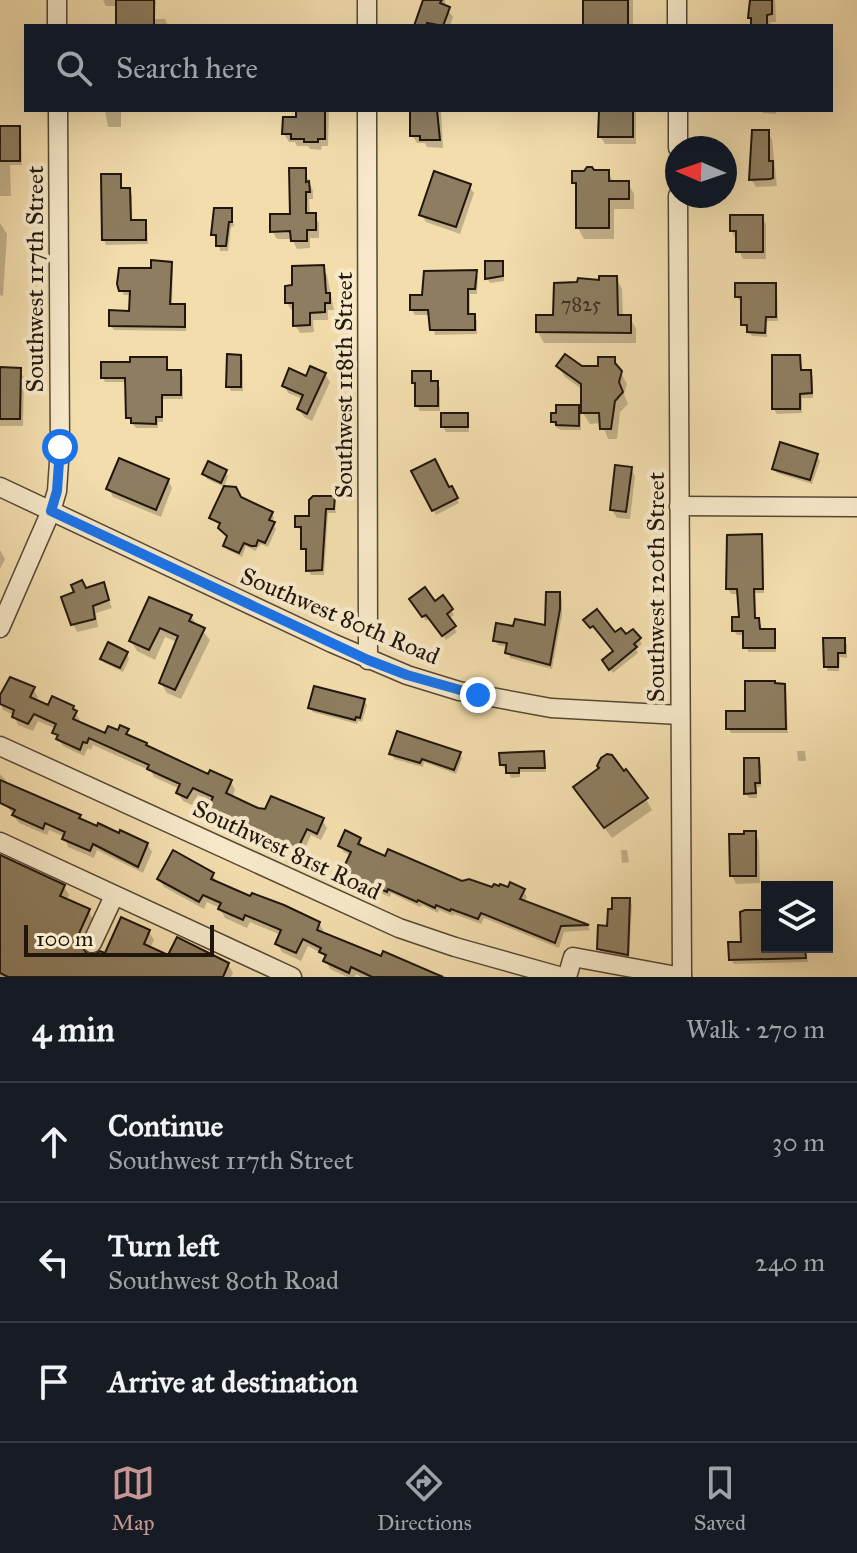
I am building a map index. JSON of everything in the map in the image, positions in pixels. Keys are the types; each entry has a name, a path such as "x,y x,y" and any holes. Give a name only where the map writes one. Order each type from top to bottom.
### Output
{"street":[{"path":"57,0 57,24"},
{"path":"367,0 367,24"},
{"path":"677,0 677,24"},
{"name":"Southwest 117th Street","path":"0,628 57,491 60,463 58,112"},
{"name":"Southwest 118th Street","path":"367,112 368,660"},
{"path":"678,112 678,136"},
{"name":"Southwest 120th Street","path":"678,208 682,977"},
{"name":"Southwest 80th Road","path":"0,487 368,660 439,685 569,711 680,715"},
{"path":"679,506 857,507"},
{"name":"Southwest 81st Road","path":"0,746 399,928 447,945 565,977"},
{"path":"0,842 292,977"},
{"path":"92,943 114,896"},
{"path":"565,977 573,957 682,977"}],"building":[{"path":"116,0 154,0 154,24 116,24"},
{"path":"423,0 442,0 440,3 450,7 444,24 415,24"},
{"path":"583,0 628,0 628,24 583,24"},
{"path":"750,0 772,0 772,14 767,15 767,24 751,24 751,18 748,18"},
{"path":"296,112 325,112 325,139 304,142 304,139 291,139 291,134 282,134 283,117 296,117"},
{"path":"410,112 437,112 440,140 420,140 420,136 410,136"},
{"path":"599,112 633,112 633,137 598,137"},
{"path":"0,126 20,126 20,161 0,161"},
{"path":"752,130 769,130 769,161 773,161 773,178 749,180"},
{"path":"587,167 609,170 609,181 629,181 629,199 609,199 609,228 576,228 576,183 572,183 572,171 584,171"},
{"path":"289,168 306,168 310,192 306,192 306,213 316,213 316,230 307,230 307,241 291,241 290,231 270,232 270,214 290,214"},
{"path":"434,171 471,184 456,227 419,215"},
{"path":"101,174 121,174 121,188 130,188 131,220 146,220 146,240 102,240"},
{"path":"214,208 232,208 226,246 216,246 216,235 211,235"},
{"path":"730,215 763,215 763,252 736,252 736,231 730,231"},
{"path":"151,260 172,262 170,304 185,304 185,327 109,326 109,310 129,311 130,291 119,291 117,284 119,268 151,268"},
{"path":"485,261 503,261 503,276 485,279"},
{"path":"324,265 330,303 325,303 325,312 310,313 310,325 293,326 293,303 285,303 285,286 292,285 292,266"},
{"path":"477,270 475,289 468,289 468,314 475,314 475,330 430,330 428,310 410,310 410,295 422,295 424,271"},
{"path":"599,276 617,276 618,315 631,315 631,333 536,332 536,315 553,315 554,283 577,282 578,278 599,280"},
{"path":"735,283 776,283 776,317 766,317 765,333 747,332 747,325 741,325 741,297 735,297"},
{"path":"227,354 241,355 241,387 226,387"},
{"path":"565,354 582,366 598,366 598,357 615,357 615,363 622,371 619,382 623,392 615,401 611,429 600,429 599,413 581,413 581,384 556,366"},
{"path":"772,355 800,355 801,370 811,370 812,393 800,394 800,409 772,409"},
{"path":"130,357 167,357 167,370 181,370 181,395 162,395 162,417 156,417 156,424 131,423 131,418 126,418 125,378 101,378 101,362 130,362"},
{"path":"310,366 326,373 307,414 297,409 303,395 282,386 289,368 306,376"},
{"path":"0,367 21,368 20,419 0,419"},
{"path":"412,371 431,371 431,381 438,381 438,406 415,406"},
{"path":"556,405 579,405 579,426 551,422 551,413 556,413"},
{"path":"441,413 468,413 468,427 441,427"},
{"path":"780,442 818,454 810,480 772,469"},
{"path":"119,458 169,479 156,510 106,489"},
{"path":"435,459 458,498 432,511 411,471"},
{"path":"208,461 227,470 221,483 202,474"},
{"path":"615,465 632,467 626,512 610,510"},
{"path":"224,486 236,487 241,497 273,512 269,520 275,522 265,543 258,540 256,546 251,546 244,543 239,553 223,546 227,536 218,528 220,523 209,518"},
{"path":"313,496 335,496 334,509 326,509 322,570 306,571 306,549 301,549 301,527 295,527 295,516 309,516 309,500"},
{"path":"762,534 763,589 754,589 755,618 759,618 760,629 775,629 775,648 743,648 743,631 732,631 732,617 739,617 737,589 726,589 727,535"},
{"path":"82,580 86,588 104,582 109,600 93,606 95,619 71,625 61,597 74,592 71,585"},
{"path":"425,587 435,601 443,595 453,609 447,614 456,626 442,636 409,599"},
{"path":"546,592 560,592 550,665 505,653 507,643 493,641 496,623 513,626 515,619 545,625"},
{"path":"149,597 192,615 189,621 205,628 175,690 159,683 178,636 160,628 149,650 129,641"},
{"path":"597,609 615,632 621,628 626,634 633,629 641,638 634,644 637,647 609,670 602,660 613,651 593,626 590,628 583,620"},
{"path":"823,638 845,638 845,653 838,653 838,667 824,667"},
{"path":"108,642 128,652 120,668 100,659"},
{"path":"10,677 35,687 30,697 48,705 52,696 74,706 73,709 77,711 73,719 105,733 108,726 118,730 120,725 129,729 126,734 146,745 208,774 210,770 232,780 226,793 258,808 265,809 271,796 324,818 317,834 307,829 297,850 284,844 283,847 207,810 213,797 193,788 187,798 176,793 180,784 147,769 149,765 89,738 80,750 56,739 58,735 52,733 56,724 34,714 28,724 12,717 14,710 0,704 0,695"},
{"path":"745,681 785,684 786,729 726,729 726,711 745,711"},
{"path":"314,686 365,699 360,718 356,717 355,720 308,708"},
{"path":"397,731 461,752 454,770 422,759 420,763 389,754"},
{"path":"544,751 545,768 519,768 519,773 506,773 506,765 500,765 499,753"},
{"path":"612,755 624,771 626,769 648,798 604,828 573,787 599,768 601,758"},
{"path":"744,758 759,758 760,783 755,783 756,793 744,794"},
{"path":"0,780 81,815 79,818 97,826 98,823 119,833 120,830 148,843 138,867 93,844 90,851 62,839 65,832 45,823 43,829 12,815 15,810 0,803"},
{"path":"345,830 361,838 358,844 385,856 388,849 462,881 469,879 492,887 500,884 508,887 510,882 525,889 520,899 589,925 561,926 555,943 481,913 478,919 417,902 388,889 387,892 341,873 351,852 338,846"},
{"path":"744,831 756,831 756,876 730,876 729,834 744,834"},
{"path":"173,850 214,873 211,879 250,896 252,893 284,905 320,922 317,930 381,956 383,951 443,977 372,977 351,967 349,973 323,961 326,955 319,952 321,948 303,939 296,953 275,944 281,930 245,915 243,920 218,909 221,903 203,895 199,902 157,879"},
{"path":"0,855 65,885 60,896 90,909 76,940 86,953 105,953 121,917 150,930 144,944 168,955 177,937 229,963 223,977 8,977 0,973"},
{"path":"612,898 630,898 628,955 597,949 598,925 607,926"},
{"path":"761,910 761,953 806,953 806,958 729,960 728,942 741,942 740,912"}],"route":[{"path":"60,447 59,478 51,511 368,660 407,675 478,695"}]}
